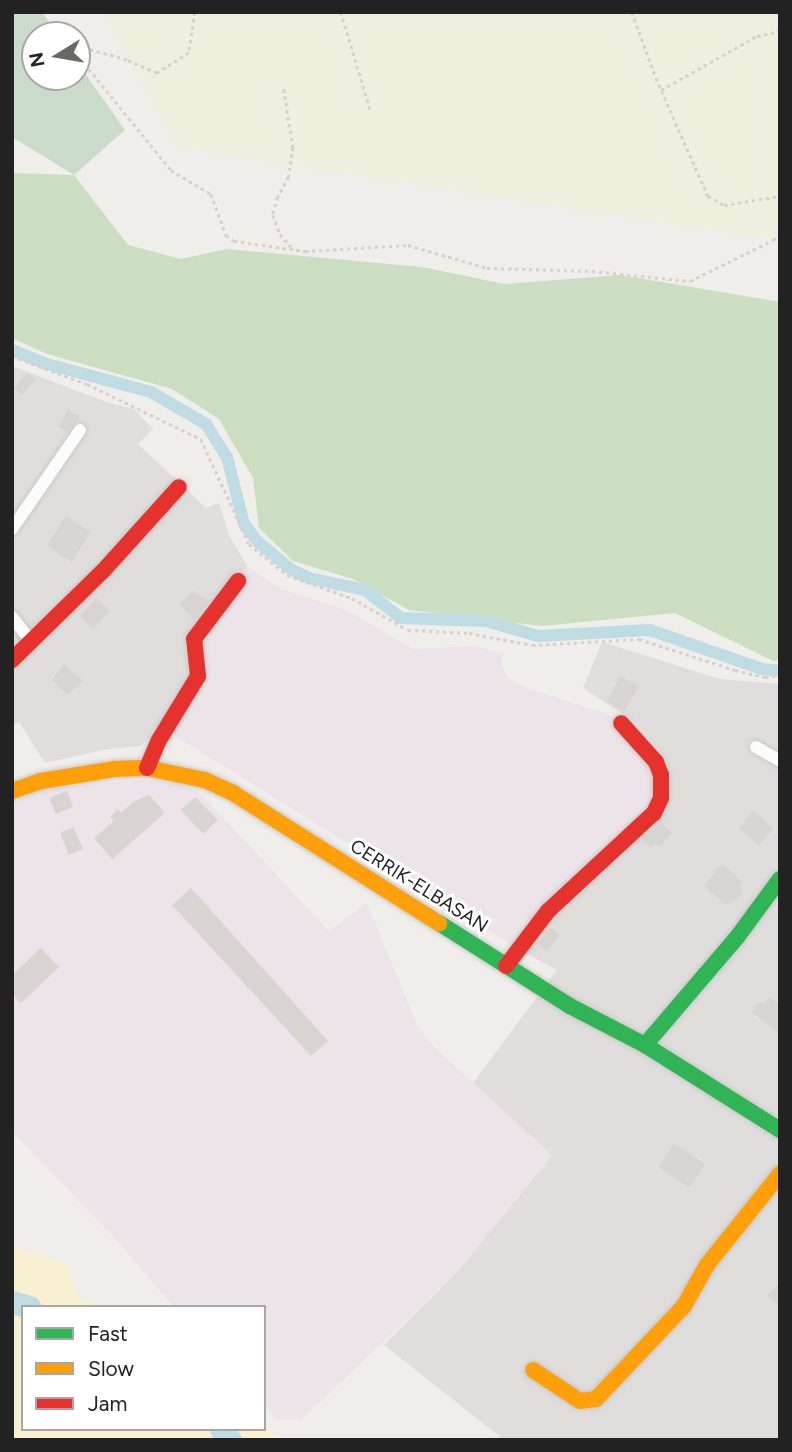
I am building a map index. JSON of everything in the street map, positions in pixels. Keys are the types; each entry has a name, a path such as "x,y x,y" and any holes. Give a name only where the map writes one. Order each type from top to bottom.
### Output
{"street":[{"path":"12,529 80,430"},
{"path":"12,660 103,571 179,487"},
{"path":"147,768 159,740 198,676 194,639 238,581"},
{"path":"12,617 31,641"},
{"path":"506,965 548,911 654,813 661,798 661,775 656,762 621,723"},
{"path":"756,747 780,761"},
{"name":"CERRIK-ELBASAN","path":"12,791 73,774 147,768 205,780 233,793 570,1006 645,1045 780,1130"},
{"path":"645,1045 738,936 780,879"},
{"path":"533,1370 580,1401 596,1399 684,1306 707,1265 780,1174"}],"path":[{"path":"195,12 189,52 157,74 127,60 83,48 80,58 172,170 211,194 226,235 234,241 331,251 408,245 487,268 528,272 592,271 690,281 780,234"},
{"path":"341,12 371,112"},
{"path":"632,12 708,196 724,205 780,196"},
{"path":"662,90 757,36 780,30"},
{"path":"284,89 293,147 289,177 278,197 273,215 280,234 293,249"},
{"path":"12,356 88,384 201,439 249,544 287,575 352,598 408,630 469,632 532,645 639,639 735,670 765,677 780,675"}],"shaded area":[{"path":"12,366 109,403 134,409 153,429 138,444 206,508 219,503 229,535 247,566 190,641 193,666 188,683 150,739 140,746 108,749 45,763 19,722 12,725"},
{"path":"247,566 281,589 346,610 414,649 474,646 504,653 501,665 509,678 527,688 638,724 659,750 665,774 663,790 518,949 159,726 188,683 193,666 190,641"},
{"path":"602,642 720,679 780,684 780,1440 504,1440 384,1345 459,1270 552,1155 473,1083 557,970 518,949 665,774 659,750 638,724 583,688"},
{"path":"140,780 185,785 201,794 329,931 367,903 418,1027 433,1046 552,1155 459,1270 301,1420 277,1420 266,1407 266,1305 172,1305 111,1234 12,1132 12,802 38,791"}],"green space":[{"path":"12,12 42,12 48,21 21,21 21,91 91,91 91,82 125,130 74,175 12,137"},
{"path":"102,12 780,12 780,242 176,148"},
{"path":"12,173 74,175 128,245 181,259 227,249 422,267 504,284 620,275 780,302 780,660 773,661 675,613 542,626 409,610 353,579 293,561 259,528 253,478 219,419 172,389 47,354 12,338"}],"sand":[{"path":"12,1245 65,1263 79,1298 102,1305 21,1305 21,1431 266,1431 266,1427 280,1440 12,1440"}],"building":[{"path":"27,373 36,379 22,395 14,388"},
{"path":"68,410 80,417 68,432 58,427"},
{"path":"66,516 91,532 71,562 47,545"},
{"path":"193,591 209,601 194,620 180,604"},
{"path":"97,598 110,611 93,629 80,616"},
{"path":"64,664 83,681 67,695 52,680"},
{"path":"620,676 639,686 624,711 607,702"},
{"path":"67,791 73,807 56,814 49,798"},
{"path":"149,795 165,813 112,859 94,838 114,821 110,817 118,809 121,813 133,802"},
{"path":"195,797 218,820 203,834 181,810"},
{"path":"753,810 773,829 759,845 739,828"},
{"path":"661,822 672,833 660,847 656,844 650,848 642,839"},
{"path":"73,827 83,849 69,855 60,833"},
{"path":"722,863 743,882 740,887 742,895 726,905 704,886"},
{"path":"191,888 328,1041 311,1056 172,905"},
{"path":"550,928 559,935 547,952 537,944"},
{"path":"41,948 59,967 21,1003 12,994 12,975"},
{"path":"769,997 780,1005 780,1034 752,1012 759,1002 764,1004"},
{"path":"674,1143 705,1164 689,1188 659,1167"},
{"path":"780,1282 780,1307 767,1296"}],"waterway":[{"path":"12,350 47,364 151,392 206,424 227,457 244,524 258,542 292,570 309,578 365,590 401,618 486,621 538,636 650,630 762,669 780,671"},
{"path":"12,1302 22,1305"},
{"path":"223,1431 230,1440"}],"traffic: fast":[{"path":"645,1045 738,936 780,879"},
{"path":"439,923 570,1006 645,1045 780,1130"}],"traffic: slow":[{"path":"12,791 41,781 114,769 147,768 205,780 233,793 439,923"},
{"path":"533,1370 580,1401 596,1399 684,1306 707,1265 780,1174"}],"traffic: jam":[{"path":"12,660 103,571 179,487"},
{"path":"147,768 159,740 198,676 194,639 238,581"},
{"path":"506,966 548,911 654,813 661,798 661,775 656,762 621,723"}]}
